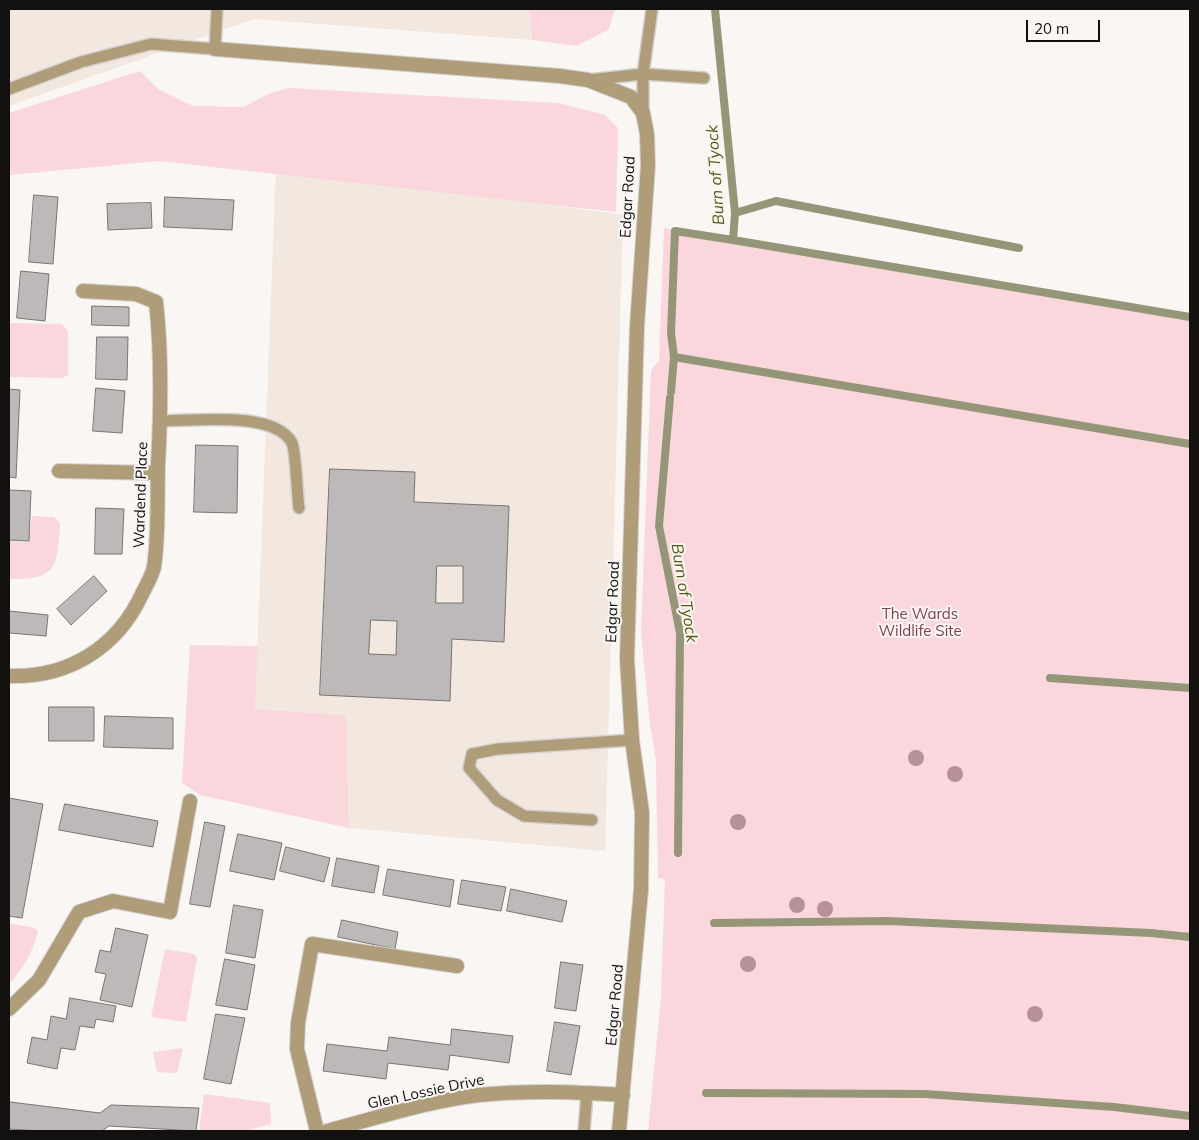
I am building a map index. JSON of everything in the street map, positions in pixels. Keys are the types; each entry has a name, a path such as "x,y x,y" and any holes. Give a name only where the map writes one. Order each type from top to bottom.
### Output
{"street":[{"path":"214,49 560,76 588,80 632,97 643,112"},
{"name":"Edgar Road","path":"619,1131 641,890 642,812 632,740 627,659 636,326 648,165 643,112"},
{"name":"Wardend Place","path":"9,676 28,677 72,666 105,645 131,617 154,568 160,421 160,339 156,302 136,294 83,291"},
{"path":"59,471 158,473"},
{"path":"9,1009 39,980 79,912 113,901 170,912 190,801"},
{"path":"317,1131 297,1049 298,1023 312,944 457,966"},
{"name":"Glen Lossie Drive","path":"327,1131 415,1108 478,1095 548,1090 623,1095"}],"lane":[{"path":"9,89 81,62 151,44 214,49 217,9"},
{"path":"643,112 643,74 652,9"},
{"path":"588,80 643,74 704,78"},
{"path":"160,421 247,420 279,429 292,443 298,508"},
{"path":"592,820 524,816 497,800 469,768 472,754 498,748 632,740"},
{"path":"584,1131 587,1093"}],"shaded area":[{"path":"9,9 529,9 532,40 254,19 9,106"},
{"path":"276,165 623,215 605,851 349,828 346,715 255,709"}],"green space":[{"path":"529,9 615,9 609,29 577,46 532,40"},
{"path":"140,71 158,89 193,106 244,107 268,94 288,88 558,103 605,115 618,128 616,212 159,161 9,175 9,113"},
{"name":"The Wards Wildlife Site","path":"664,228 1190,317 1190,1131 648,1131 661,998 665,879 658,878 656,760 650,724 641,632 651,370 659,361"},
{"path":"9,323 62,324 68,331 68,375 62,378 9,377"},
{"path":"32,516 54,517 60,523 58,550 55,560 52,568 37,577 9,579 9,541 29,542"},
{"path":"190,645 258,646 255,709 346,715 349,828 200,795 182,783"},
{"path":"9,923 35,928 38,932 27,960 9,984"},
{"path":"165,949 194,954 197,958 186,1022 151,1017"},
{"path":"183,1048 177,1073 157,1072 153,1052"},
{"path":"204,1094 270,1103 271,1124 246,1131 199,1131"}],"building":[{"path":"34,195 58,197 53,264 29,262"},
{"path":"165,197 234,200 232,230 164,227"},
{"path":"151,203 152,228 108,230 107,204"},
{"path":"21,271 49,274 45,321 17,318"},
{"path":"92,306 129,307 129,326 92,325"},
{"path":"97,337 128,337 127,380 96,379"},
{"path":"96,388 125,391 122,433 93,431"},
{"path":"9,389 20,390 16,478 9,477"},
{"path":"196,445 238,446 237,513 194,512"},
{"path":"330,469 415,472 414,502 509,506 504,642 452,639 450,701 320,695","holes":["437,566 463,566 463,603 436,603","371,620 397,621 396,655 369,654"]},
{"path":"9,490 31,491 29,541 9,540"},
{"path":"96,508 124,509 122,554 95,554"},
{"path":"94,576 107,591 71,625 57,609"},
{"path":"9,611 48,615 46,636 9,633"},
{"path":"49,707 94,707 94,741 49,741"},
{"path":"105,716 173,718 173,749 104,747"},
{"path":"9,798 43,804 22,918 9,916"},
{"path":"65,804 158,821 153,847 59,830"},
{"path":"205,822 225,826 210,907 190,904"},
{"path":"238,834 282,843 274,880 230,871"},
{"path":"286,847 330,858 324,882 280,871"},
{"path":"337,858 379,866 374,893 332,886"},
{"path":"388,869 454,880 450,907 383,895"},
{"path":"462,880 506,887 501,911 458,904"},
{"path":"511,889 567,901 562,922 507,911"},
{"path":"234,905 263,910 255,958 226,953"},
{"path":"342,920 398,932 395,949 338,937"},
{"path":"116,928 148,935 132,1007 100,1000 106,974 95,972 100,950 110,952"},
{"path":"225,959 255,965 247,1010 216,1005"},
{"path":"561,962 583,965 576,1011 555,1008"},
{"path":"70,998 116,1006 113,1022 96,1019 94,1028 80,1026 75,1050 61,1048 57,1069 27,1063 32,1037 47,1040 51,1016 66,1019"},
{"path":"216,1014 245,1018 231,1084 204,1079"},
{"path":"555,1022 580,1026 571,1075 547,1071"},
{"path":"452,1029 513,1036 509,1063 450,1055 448,1070 388,1063 386,1079 323,1071 327,1044 387,1051 389,1037 450,1045"},
{"path":"10,1102 100,1113 111,1105 199,1108 196,1131 109,1126 102,1131 41,1131 9,1129"}],"waterway":[{"name":"Burn of Tyock","path":"671,392 674,357 671,333 675,231 733,240 735,213 715,9"},
{"path":"735,213 776,201 1019,248"},
{"path":"733,240 1190,317"},
{"path":"674,357 1190,444"},
{"name":"Burn of Tyock","path":"670,398 659,526 680,633 678,853"},
{"path":"1050,678 1190,688"},
{"path":"714,923 888,921 1151,933 1190,937"},
{"path":"706,1093 925,1094 1114,1107 1190,1116"}]}
